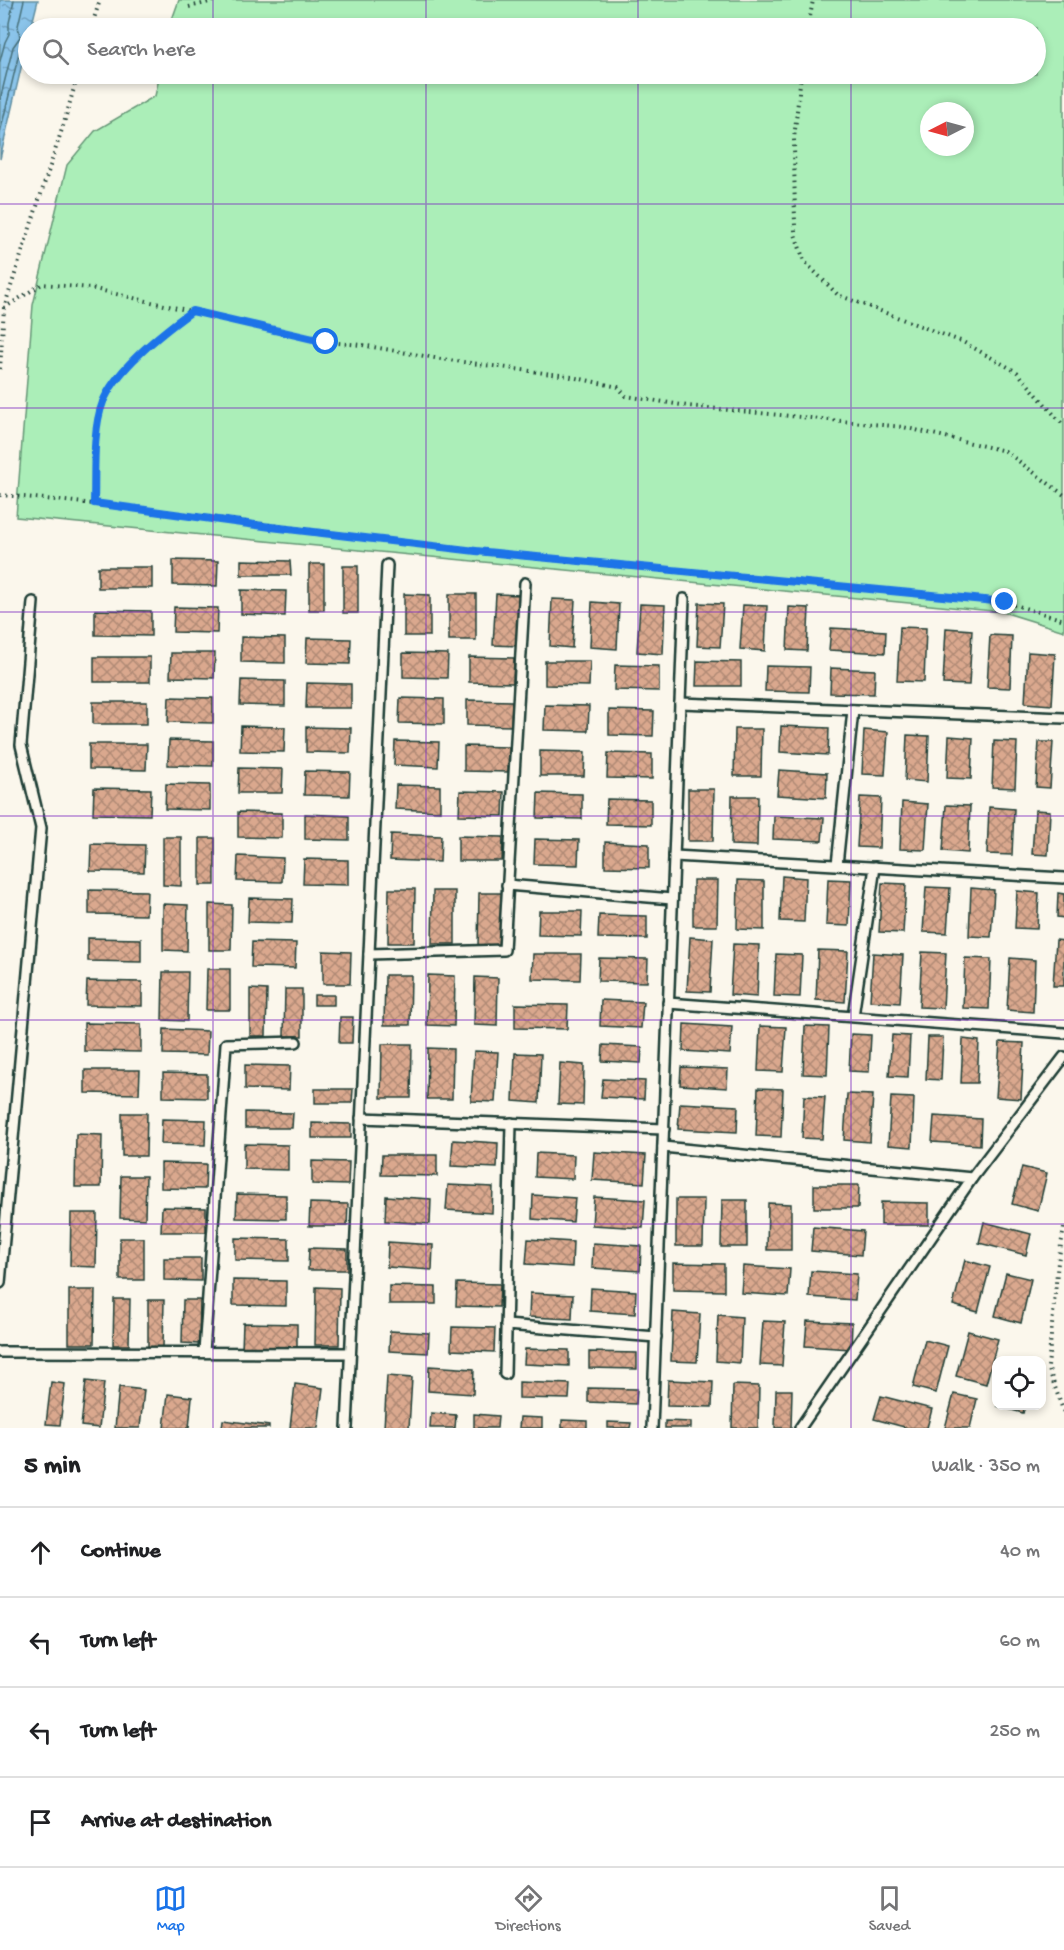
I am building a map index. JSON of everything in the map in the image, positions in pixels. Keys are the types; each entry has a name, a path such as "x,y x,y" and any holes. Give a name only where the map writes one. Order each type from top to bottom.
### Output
{"lane":[{"path":"347,1428 387,565"},
{"path":"369,954 504,950 525,583"},
{"path":"652,1428 684,599"},
{"path":"0,1283 41,828 21,745 33,602"},
{"path":"680,703 1064,718"},
{"path":"837,865 853,710"},
{"path":"674,856 1064,878"},
{"path":"853,1016 875,867"},
{"path":"507,885 672,899"},
{"path":"668,1003 1064,1033"},
{"path":"204,1352 226,1044 296,1042"},
{"path":"800,1428 972,1178 1064,1057"},
{"path":"361,1118 663,1129"},
{"path":"505,1374 511,1123"},
{"path":"663,1147 972,1178"},
{"path":"506,1325 656,1337"},
{"path":"0,1352 350,1353"}],"path":[{"path":"94,18 100,0"},
{"path":"189,7 218,0"},
{"path":"810,18 813,0"},
{"path":"0,369 4,308 75,84"},
{"path":"800,84 795,139 795,234 804,261 838,295 963,342 1017,372 1064,426"},
{"path":"4,308 42,284 90,288 326,342 362,345 441,359 567,376 618,387 626,396 677,404 903,427 1005,451 1064,495"},
{"path":"94,503 97,439 103,403 119,377 155,339 192,311"},
{"path":"0,495 94,503 476,551 1005,602 1064,620"},
{"path":"1064,1228 1058,1262 1048,1367 1064,1413"}],"green space":[{"path":"179,0 1064,0 1064,631 1003,612 16,517 33,305 67,165 95,131 155,96 158,84 1046,84 1046,18 173,18"}],"water":[{"path":"0,0 38,0 34,18 18,18 18,81 0,159"}],"building":[{"path":"173,560 218,561 217,586 173,585"},
{"path":"241,560 290,561 291,575 241,575"},
{"path":"309,564 324,564 324,610 309,610"},
{"path":"343,566 358,566 358,613 343,613"},
{"path":"98,567 152,567 152,588 98,588"},
{"path":"241,590 286,591 285,616 241,614"},
{"path":"404,594 430,595 430,636 404,636"},
{"path":"449,594 476,594 476,640 449,640"},
{"path":"496,594 521,595 518,646 493,645"},
{"path":"552,599 575,600 572,648 550,646"},
{"path":"592,602 619,604 617,649 590,647"},
{"path":"699,603 723,604 720,647 697,646"},
{"path":"640,604 665,605 663,654 637,652"},
{"path":"743,605 767,606 765,651 740,649"},
{"path":"174,607 218,608 217,633 173,632"},
{"path":"789,607 809,608 807,651 787,650"},
{"path":"95,610 151,611 151,636 95,635"},
{"path":"900,627 926,628 924,682 897,681"},
{"path":"831,628 886,631 885,653 829,650"},
{"path":"946,628 972,630 969,685 943,684"},
{"path":"990,635 1012,636 1010,688 987,687"},
{"path":"241,637 285,638 285,663 241,662"},
{"path":"307,638 351,639 350,664 306,663"},
{"path":"1028,652 1055,654 1052,705 1025,703"},
{"path":"171,653 215,653 214,678 170,677"},
{"path":"403,653 448,654 447,678 403,677"},
{"path":"94,657 150,657 150,682 94,682"},
{"path":"469,657 514,658 513,683 469,682"},
{"path":"545,661 590,661 589,686 545,685"},
{"path":"697,661 741,662 741,686 696,686"},
{"path":"615,665 659,666 659,691 614,690"},
{"path":"766,666 810,667 809,692 765,691"},
{"path":"831,668 875,670 874,694 830,693"},
{"path":"241,680 285,681 285,706 240,705"},
{"path":"307,683 351,684 351,708 306,708"},
{"path":"169,697 213,698 213,723 168,722"},
{"path":"400,698 444,699 444,724 399,723"},
{"path":"467,700 512,701 511,726 467,725"},
{"path":"93,702 147,702 147,724 93,724"},
{"path":"545,705 589,706 588,731 544,730"},
{"path":"609,710 654,711 653,736 609,735"},
{"path":"241,726 285,727 284,752 240,751"},
{"path":"781,726 829,728 828,755 780,752"},
{"path":"306,727 351,728 350,753 306,752"},
{"path":"735,729 762,729 761,776 734,776"},
{"path":"864,730 888,732 885,775 862,774"},
{"path":"907,735 929,736 927,782 905,780"},
{"path":"949,736 973,738 971,779 947,778"},
{"path":"169,740 213,741 213,766 168,765"},
{"path":"395,741 439,742 438,767 394,765"},
{"path":"994,741 1017,742 1015,788 992,787"},
{"path":"1039,742 1053,742 1050,788 1036,787"},
{"path":"89,744 147,744 146,770 89,769"},
{"path":"464,746 509,747 508,772 464,771"},
{"path":"540,751 585,752 584,776 540,776"},
{"path":"608,753 652,754 652,779 607,778"},
{"path":"239,768 283,769 282,793 238,793"},
{"path":"779,770 827,773 826,798 777,795"},
{"path":"305,771 350,772 349,796 304,795"},
{"path":"166,784 210,785 210,810 165,809"},
{"path":"396,785 440,786 440,811 395,809"},
{"path":"94,788 151,789 150,815 93,814"},
{"path":"688,789 714,789 713,841 688,841"},
{"path":"460,791 504,792 503,816 459,815"},
{"path":"538,793 582,794 582,819 537,818"},
{"path":"732,796 758,796 757,846 731,845"},
{"path":"860,797 881,798 879,848 857,847"},
{"path":"607,799 651,800 651,825 606,824"},
{"path":"902,802 928,804 925,850 900,849"},
{"path":"946,805 970,806 968,853 943,851"},
{"path":"989,807 1014,809 1012,855 987,854"},
{"path":"1035,810 1050,811 1048,855 1032,854"},
{"path":"238,812 282,813 282,838 238,837"},
{"path":"305,814 349,816 349,840 305,839"},
{"path":"774,816 824,818 822,841 773,839"},
{"path":"391,834 441,836 440,862 390,860"},
{"path":"458,836 503,837 502,861 458,861"},
{"path":"163,837 181,837 181,886 163,885"},
{"path":"200,838 215,838 215,885 200,885"},
{"path":"535,839 579,840 578,865 534,864"},
{"path":"605,842 649,844 649,868 605,867"},
{"path":"91,844 145,845 144,872 90,871"},
{"path":"238,856 283,858 282,882 237,881"},
{"path":"304,859 348,860 348,885 303,884"},
{"path":"782,876 806,878 804,922 780,921"},
{"path":"828,879 851,880 849,926 826,925"},
{"path":"693,880 718,880 717,926 693,926"},
{"path":"738,880 764,881 764,930 737,929"},
{"path":"882,883 906,884 903,933 879,932"},
{"path":"926,887 950,888 947,933 923,932"},
{"path":"971,888 994,890 991,937 969,936"},
{"path":"389,889 415,889 414,943 388,943"},
{"path":"89,890 147,891 146,915 89,914"},
{"path":"433,891 455,891 455,944 432,944"},
{"path":"1017,891 1039,893 1037,929 1015,928"},
{"path":"479,893 503,893 503,948 478,947"},
{"path":"1058,893 1064,894 1064,918 1057,917"},
{"path":"249,898 293,899 292,923 248,922"},
{"path":"163,904 188,905 187,951 163,950"},
{"path":"209,904 232,905 231,950 209,950"},
{"path":"539,911 582,911 581,936 538,935"},
{"path":"599,915 647,916 647,939 598,938"},
{"path":"690,937 713,939 710,992 687,991"},
{"path":"88,938 141,939 141,962 88,961"},
{"path":"1056,940 1064,941 1064,986 1053,986"},
{"path":"252,942 296,943 295,968 251,967"},
{"path":"733,944 759,945 757,997 730,995"},
{"path":"818,950 848,951 845,1002 816,1000"},
{"path":"323,951 351,952 350,984 323,984"},
{"path":"922,952 946,953 943,1008 919,1007"},
{"path":"873,953 903,955 900,1003 870,1001"},
{"path":"533,954 581,954 580,980 532,979"},
{"path":"776,954 802,955 800,997 774,996"},
{"path":"599,958 648,959 647,982 598,981"},
{"path":"965,958 991,959 989,1009 963,1008"},
{"path":"1010,958 1035,960 1033,1012 1007,1010"},
{"path":"207,969 230,969 230,1010 206,1010"},
{"path":"163,972 188,972 187,1021 162,1020"},
{"path":"385,975 411,975 410,1025 384,1025"},
{"path":"428,975 455,976 454,1026 427,1025"},
{"path":"475,977 498,978 497,1026 474,1025"},
{"path":"87,981 142,982 142,1006 86,1005"},
{"path":"250,989 267,990 266,1036 250,1036"},
{"path":"285,989 302,989 302,1036 284,1036"},
{"path":"314,995 334,995 334,1005 314,1005"},
{"path":"601,1000 643,1002 641,1028 600,1026"},
{"path":"515,1004 568,1005 567,1029 515,1028"},
{"path":"340,1017 353,1017 352,1043 339,1043"},
{"path":"84,1023 141,1024 141,1052 84,1051"},
{"path":"684,1024 732,1027 730,1054 683,1051"},
{"path":"760,1026 786,1027 783,1072 758,1071"},
{"path":"805,1026 829,1027 827,1075 803,1074"},
{"path":"164,1029 208,1031 207,1055 163,1054"},
{"path":"851,1034 871,1035 869,1072 849,1071"},
{"path":"892,1035 910,1036 908,1077 889,1076"},
{"path":"928,1037 943,1037 941,1080 926,1079"},
{"path":"963,1039 979,1041 977,1083 961,1083"},
{"path":"1000,1042 1024,1043 1021,1099 996,1097"},
{"path":"382,1044 412,1044 411,1098 381,1098"},
{"path":"603,1045 642,1047 641,1063 602,1061"},
{"path":"428,1048 453,1049 452,1099 427,1099"},
{"path":"474,1051 498,1052 495,1102 471,1101"},
{"path":"515,1053 541,1054 539,1103 513,1101"},
{"path":"560,1063 584,1065 583,1105 558,1104"},
{"path":"245,1065 290,1066 289,1090 245,1089"},
{"path":"681,1067 728,1069 727,1088 680,1085"},
{"path":"85,1070 140,1070 139,1094 85,1093"},
{"path":"163,1073 207,1074 207,1098 163,1097"},
{"path":"603,1079 645,1081 644,1099 601,1097"},
{"path":"758,1088 783,1089 781,1137 756,1136"},
{"path":"315,1089 353,1089 352,1103 315,1103"},
{"path":"847,1094 873,1095 870,1142 844,1140"},
{"path":"804,1096 825,1097 822,1139 802,1138"},
{"path":"891,1097 914,1098 912,1147 888,1145"},
{"path":"680,1103 738,1106 737,1132 678,1129"},
{"path":"245,1112 293,1113 292,1128 245,1128"},
{"path":"122,1113 147,1113 146,1156 122,1156"},
{"path":"934,1116 981,1119 980,1145 932,1142"},
{"path":"162,1119 206,1120 205,1145 161,1144"},
{"path":"312,1123 351,1124 351,1138 312,1138"},
{"path":"76,1134 102,1135 101,1187 75,1187"},
{"path":"453,1140 498,1143 497,1168 451,1166"},
{"path":"244,1144 288,1145 288,1170 244,1169"},
{"path":"594,1152 646,1155 644,1183 592,1180"},
{"path":"536,1153 574,1155 573,1179 535,1177"},
{"path":"382,1155 437,1155 437,1176 381,1175"},
{"path":"312,1161 349,1162 348,1185 312,1184"},
{"path":"161,1163 206,1164 205,1189 161,1188"},
{"path":"1022,1167 1047,1173 1038,1211 1012,1204"},
{"path":"121,1176 146,1176 145,1219 120,1218"},
{"path":"448,1185 493,1187 492,1213 446,1210"},
{"path":"814,1185 859,1185 858,1208 814,1208"},
{"path":"237,1194 286,1195 286,1219 236,1218"},
{"path":"533,1195 575,1198 573,1222 532,1219"},
{"path":"386,1196 431,1199 430,1224 385,1221"},
{"path":"594,1197 645,1200 643,1228 592,1225"},
{"path":"676,1199 704,1199 703,1246 676,1246"},
{"path":"722,1200 747,1200 747,1247 721,1247"},
{"path":"881,1202 929,1203 929,1225 881,1225"},
{"path":"310,1203 348,1204 347,1226 309,1226"},
{"path":"768,1203 791,1204 791,1250 767,1250"},
{"path":"162,1207 206,1208 206,1232 161,1232"},
{"path":"71,1213 97,1213 96,1267 70,1266"},
{"path":"984,1222 1031,1234 1026,1255 979,1243"},
{"path":"813,1227 863,1231 861,1255 811,1251"},
{"path":"120,1238 144,1238 144,1280 120,1280"},
{"path":"235,1238 289,1239 289,1261 235,1260"},
{"path":"528,1239 573,1242 572,1267 526,1264"},
{"path":"388,1242 433,1245 432,1270 387,1267"},
{"path":"593,1243 641,1246 640,1271 592,1268"},
{"path":"309,1248 347,1249 347,1270 308,1270"},
{"path":"164,1258 201,1258 201,1281 164,1280"},
{"path":"965,1260 990,1267 978,1312 953,1305"},
{"path":"673,1263 724,1264 724,1291 673,1290"},
{"path":"743,1266 790,1269 788,1296 741,1293"},
{"path":"811,1271 857,1274 855,1300 809,1297"},
{"path":"1006,1273 1031,1279 1021,1323 995,1316"},
{"path":"233,1280 286,1281 286,1306 233,1305"},
{"path":"457,1283 500,1284 499,1307 456,1306"},
{"path":"389,1286 436,1287 436,1304 389,1304"},
{"path":"316,1287 340,1288 339,1345 315,1345"},
{"path":"591,1288 636,1291 635,1314 590,1311"},
{"path":"69,1290 95,1290 94,1344 69,1344"},
{"path":"530,1293 573,1295 572,1319 529,1317"},
{"path":"114,1299 130,1299 129,1345 113,1345"},
{"path":"148,1300 164,1300 163,1347 148,1347"},
{"path":"183,1300 200,1300 199,1344 182,1343"},
{"path":"673,1312 700,1314 697,1362 671,1361"},
{"path":"718,1315 742,1317 740,1363 716,1361"},
{"path":"763,1321 785,1322 782,1366 760,1365"},
{"path":"807,1321 852,1323 851,1349 805,1346"},
{"path":"243,1323 297,1324 297,1350 242,1350"},
{"path":"452,1327 495,1328 494,1352 451,1350"},
{"path":"390,1331 429,1333 428,1353 389,1351"},
{"path":"968,1331 998,1339 986,1384 956,1376"},
{"path":"925,1340 948,1346 936,1393 913,1387"},
{"path":"525,1349 569,1350 569,1366 524,1364"},
{"path":"589,1352 637,1353 637,1369 589,1368"},
{"path":"429,1366 474,1369 473,1394 428,1391"},
{"path":"387,1376 412,1378 409,1428 384,1428"},
{"path":"668,1380 713,1382 712,1407 667,1406"},
{"path":"86,1381 104,1383 99,1428 81,1426"},
{"path":"51,1382 65,1384 60,1425 46,1424"},
{"path":"519,1382 570,1384 569,1399 519,1398"},
{"path":"295,1384 323,1388 318,1428 290,1428"},
{"path":"733,1385 759,1386 758,1428 732,1428"},
{"path":"119,1387 144,1390 140,1428 115,1428"},
{"path":"588,1388 637,1389 636,1404 588,1402"},
{"path":"776,1390 792,1390 791,1428 775,1428"},
{"path":"168,1394 192,1397 189,1428 164,1428"},
{"path":"954,1394 977,1399 970,1428 945,1428"},
{"path":"881,1396 932,1409 927,1428 908,1428 874,1419"},
{"path":"431,1413 456,1415 455,1428 430,1428"},
{"path":"474,1414 498,1416 497,1428 474,1428"},
{"path":"520,1417 542,1418 542,1428 519,1428"},
{"path":"223,1420 269,1426 269,1428 222,1428"},
{"path":"562,1420 587,1421 587,1428 562,1428"},
{"path":"665,1421 691,1422 691,1428 665,1428"},
{"path":"608,1422 631,1423 630,1428 608,1428"}],"route":[{"path":"326,342 192,311 155,339 109,390 99,420 94,503 476,551 1005,602"}]}
